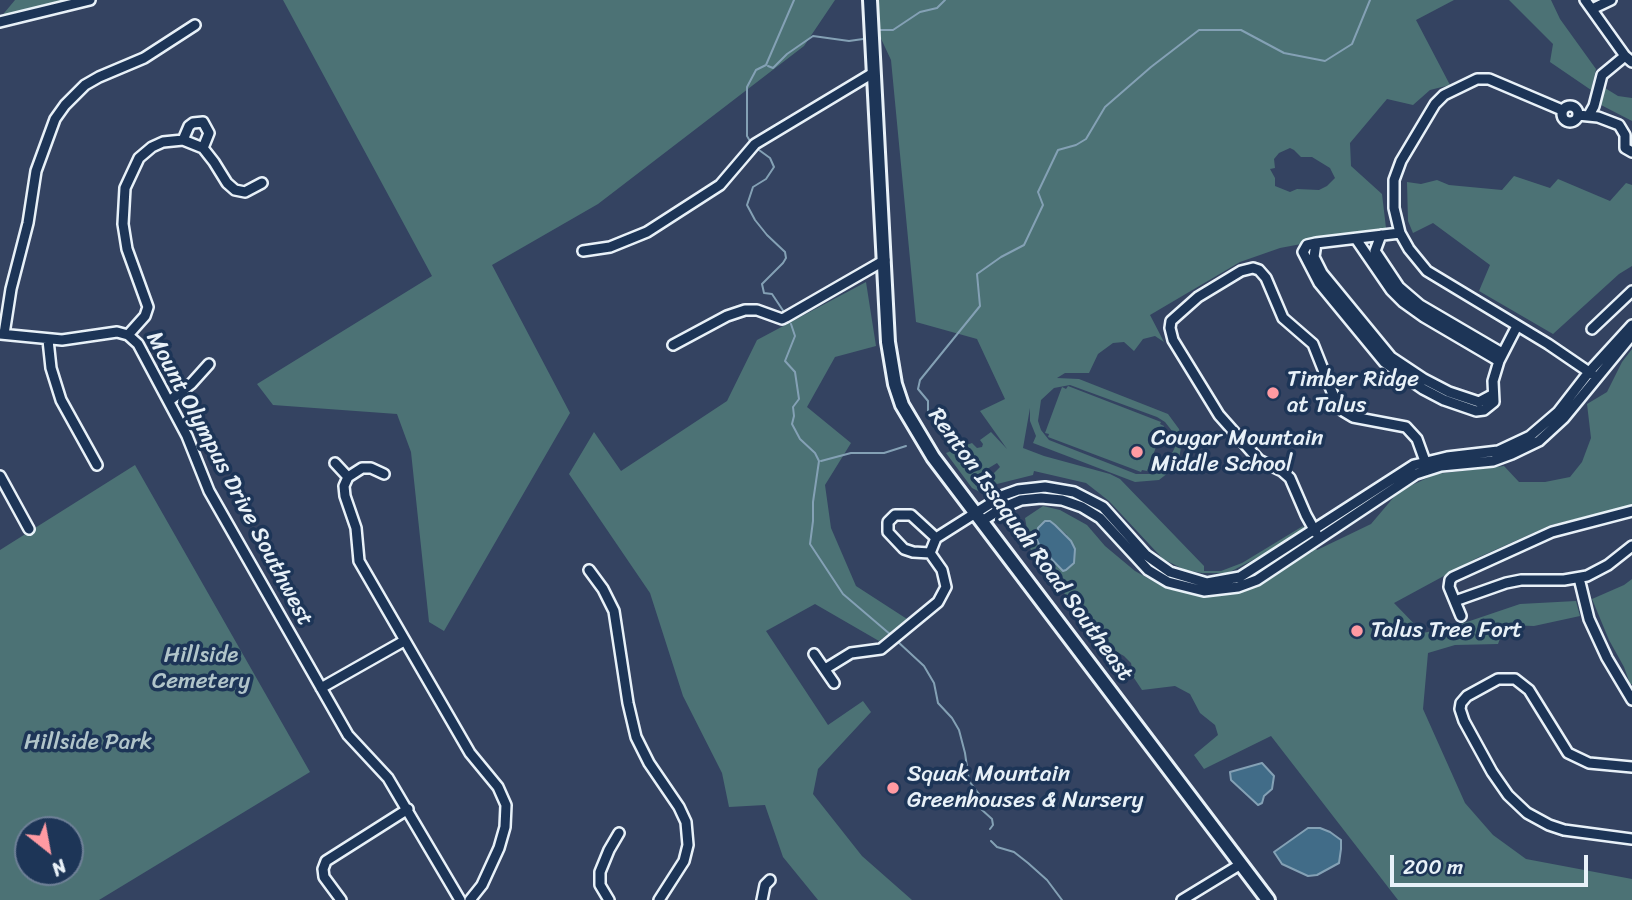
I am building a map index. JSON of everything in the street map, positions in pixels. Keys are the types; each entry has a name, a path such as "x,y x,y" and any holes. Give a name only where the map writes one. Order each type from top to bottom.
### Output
{"main road":[{"name":"Renton Issaquah Road Southeast","path":"870,0 888,350 902,405 923,443 1268,900"}],"street":[{"path":"0,22 90,0"},
{"path":"1585,0 1628,59 1605,71 1596,97 1584,115 1567,121 1562,117 1562,110 1489,79 1472,81 1444,95 1435,104 1401,161 1394,180 1394,208 1400,233 1427,271 1568,356 1593,375"},
{"path":"1592,9 1611,0"},
{"path":"128,335 117,332 48,340 2,334 10,289 28,223 36,171 55,120 65,105 85,85 144,58 195,25"},
{"path":"583,251 610,247 648,232 720,185 755,144 873,73"},
{"path":"1584,115 1608,119 1619,125 1625,135 1625,148 1632,152"},
{"path":"203,148 209,133 203,122 192,123 183,140 203,148 227,183 235,190 245,192 262,183"},
{"name":"Mount Olympus Drive Southwest","path":"183,140 163,142 144,153 135,165 125,188 124,236 148,307 145,316 128,335 142,351 196,457 209,491 348,735 388,778 460,900"},
{"path":"1400,233 1316,243 1307,245 1303,252 1311,271 1384,362 1423,389 1462,407 1484,410 1494,402 1492,395 1500,357 1517,326"},
{"path":"1381,235 1375,251 1399,287 1420,305 1500,357"},
{"path":"1356,239 1402,302 1424,317 1500,357"},
{"path":"673,345 727,316 745,310 757,310 782,319 885,260"},
{"path":"1320,538 1290,478 1259,460 1216,410 1173,341 1171,321 1198,297 1241,271 1254,268 1259,270 1266,278 1283,318 1313,344 1336,402 1343,411 1353,417 1406,427 1417,439 1427,465"},
{"path":"1629,293 1632,305"},
{"path":"1592,329 1629,293"},
{"path":"1593,375 1632,324"},
{"path":"979,516 993,500 1018,491 1045,487 1070,491 1087,497 1102,507 1146,555 1160,566 1183,578 1208,583 1231,580 1249,573 1401,472 1482,454 1521,441 1558,412 1632,335"},
{"path":"48,340 51,368 61,400 97,465"},
{"path":"169,401 191,384 209,364"},
{"path":"335,463 348,477"},
{"path":"930,553 936,538 979,516 1027,499 1049,498 1068,501 1100,518 1140,562 1158,577 1179,587 1204,591 1228,589 1257,580 1427,465"},
{"path":"384,474 366,467 348,477 344,490 356,528 359,561 470,753 498,788 506,805 505,827 499,848 482,885 470,900"},
{"path":"0,476 29,529"},
{"path":"1461,617 1449,587 1450,580 1473,567 1560,529 1632,510"},
{"path":"930,553 904,549 888,532 888,522 895,515 911,515 936,538"},
{"path":"1455,601 1492,587 1521,580 1579,579 1608,565 1632,546"},
{"path":"825,669 851,653 881,649 938,602 944,592 945,576 930,553"},
{"path":"589,569 614,611 636,737 649,763 679,807 687,830 688,845 684,861 659,900"},
{"path":"1579,579 1589,620 1607,658 1632,700"},
{"path":"321,688 404,641"},
{"path":"814,653 834,684"},
{"path":"1632,768 1588,762 1569,753 1560,743 1529,690 1515,679 1502,678 1494,681 1466,696 1461,703 1464,721 1492,772 1508,795 1527,813 1564,830 1632,839"},
{"path":"341,900 324,877 326,861 408,809"},
{"path":"609,900 600,885 600,872 609,849 619,834"},
{"path":"1182,900 1241,864"},
{"path":"762,900 765,885 770,880"}],"green space":[{"path":"15,0 81,0 0,18"},
{"path":"283,0 835,0 804,46 598,204 492,265 570,413 444,631 429,622 411,452 397,414 273,405 257,384 432,276"},
{"path":"863,0 1454,0 1416,20 1450,85 1430,90 1413,105 1387,99 1350,143 1351,166 1382,194 1386,228 1280,248 1240,262 1150,315 1164,342 1155,336 1143,339 1134,351 1124,342 1113,343 1098,354 1089,373 1065,373 1057,378 1079,379 1168,414 1179,429 1182,441 1179,459 1173,469 1159,480 1135,482 1033,443 1036,436 1030,421 1030,408 1023,448 1120,479 1204,566 1204,571 1221,571 1242,563 1303,526 1317,550 1371,524 1399,491 1436,474 1504,466 1519,482 1545,482 1570,477 1582,462 1591,438 1587,404 1607,392 1622,362 1632,349 1632,505 1551,525 1477,558 1394,603 1423,633 1455,626 1520,604 1576,601 1580,616 1534,626 1505,625 1498,644 1455,645 1428,653 1423,709 1465,803 1493,835 1526,859 1632,879 1632,900 1398,900 1271,736 1204,769 1194,755 1218,735 1215,725 1200,713 1190,694 1175,686 1142,690 1134,678 1131,663 1124,656 1095,640 1081,614 1031,552 1025,518 1043,506 1060,510 1087,525 1105,546 1135,571 1167,589 1209,595 1240,592 1312,552 1300,535 1228,573 1185,570 1163,559 1109,501 1086,483 1034,471 1033,475 997,484 992,479 989,482 992,487 982,493 972,488 946,453 972,443 977,448 982,447 980,440 991,432 1007,449 980,411 1005,399 977,339 916,322 891,60","holes":["1290,148 1301,157 1312,157 1330,168 1335,178 1319,190 1297,189 1290,192 1275,186 1275,178 1270,169 1275,168 1274,159 1279,153","1070,385 1165,422 1172,431 1175,447 1166,466 1152,474 1136,474 1049,440 1038,421 1041,400 1054,388","997,463 1000,467 986,481 983,478 978,482 973,480","1050,521 1067,535 1048,554 1040,547"]},
{"path":"1509,0 1551,0 1560,19 1596,69 1591,90 1550,62 1553,44"},
{"path":"1605,88 1618,96 1632,98 1632,121 1601,105"},
{"path":"1514,176 1550,188 1558,179 1610,201 1626,183 1632,185 1632,266 1619,274 1553,334 1479,291 1490,265 1433,223 1413,233 1408,221 1407,182 1421,184 1437,180 1449,185 1502,190"},
{"path":"866,282 876,346 835,357 807,407 851,443 825,485 831,528 856,586 907,619 879,641 815,604 766,631 828,725 863,701 871,712 818,769 813,794 862,856 912,900 818,900 783,857 765,805 729,807 722,773 683,696 650,593 569,474 594,432 621,471 727,401 757,340"},
{"path":"1068,386 1161,422 1164,426 1147,471 1141,472 1048,437 1049,434 1045,433 1062,387 1066,389"},
{"name":"Hillside Park","path":"135,465 310,772 99,900 0,900 0,550"},
{"path":"1632,579 1632,684 1630,684 1592,599"}],"water":[{"path":"1045,521 1055,525 1075,549 1074,563 1066,570 1063,571 1040,547 1037,540 1038,528"},
{"path":"1262,763 1274,776 1272,789 1258,805 1231,780 1230,772"},
{"path":"1308,828 1320,828 1330,832 1341,840 1341,849 1339,863 1317,875 1308,876 1282,864 1274,852"}],"waterway":[{"path":"750,141 747,136 747,87 756,70 766,65 794,0"},
{"path":"879,30 893,30 920,12 937,8 945,0"},
{"path":"928,415 928,401 918,389 920,380 980,306 977,274 1024,245 1043,205 1038,192 1058,150 1086,139 1105,107 1199,30 1241,30 1284,53 1325,61 1352,44 1370,0"},
{"path":"768,66 773,68 787,54 813,36 849,41 863,39"},
{"path":"759,150 770,158 774,167 766,179 753,187 747,205 767,235 785,252 783,263 762,284 764,293 772,294 784,312"},
{"path":"791,324 795,336 785,361 795,372 799,399 793,407 792,424 800,439 815,453 819,461 810,544 843,594 891,635"},
{"path":"821,461 851,453 884,453 906,446"},
{"path":"897,641 924,666 934,683 938,703 959,730 969,781 979,794 981,809 992,819 993,825 990,829"},
{"path":"991,841 997,847 1014,852 1028,863 1047,880 1062,900"}],"place":[{"name":"Timber Ridge at Talus","path":"1273,393"},
{"name":"Cougar Mountain Middle School","path":"1137,452"},
{"name":"Talus Tree Fort","path":"1357,631"},
{"name":"Squak Mountain Greenhouses & Nursery","path":"893,788"}],"park label":[{"name":"Hillside Cemetery","path":"201,669"}]}
